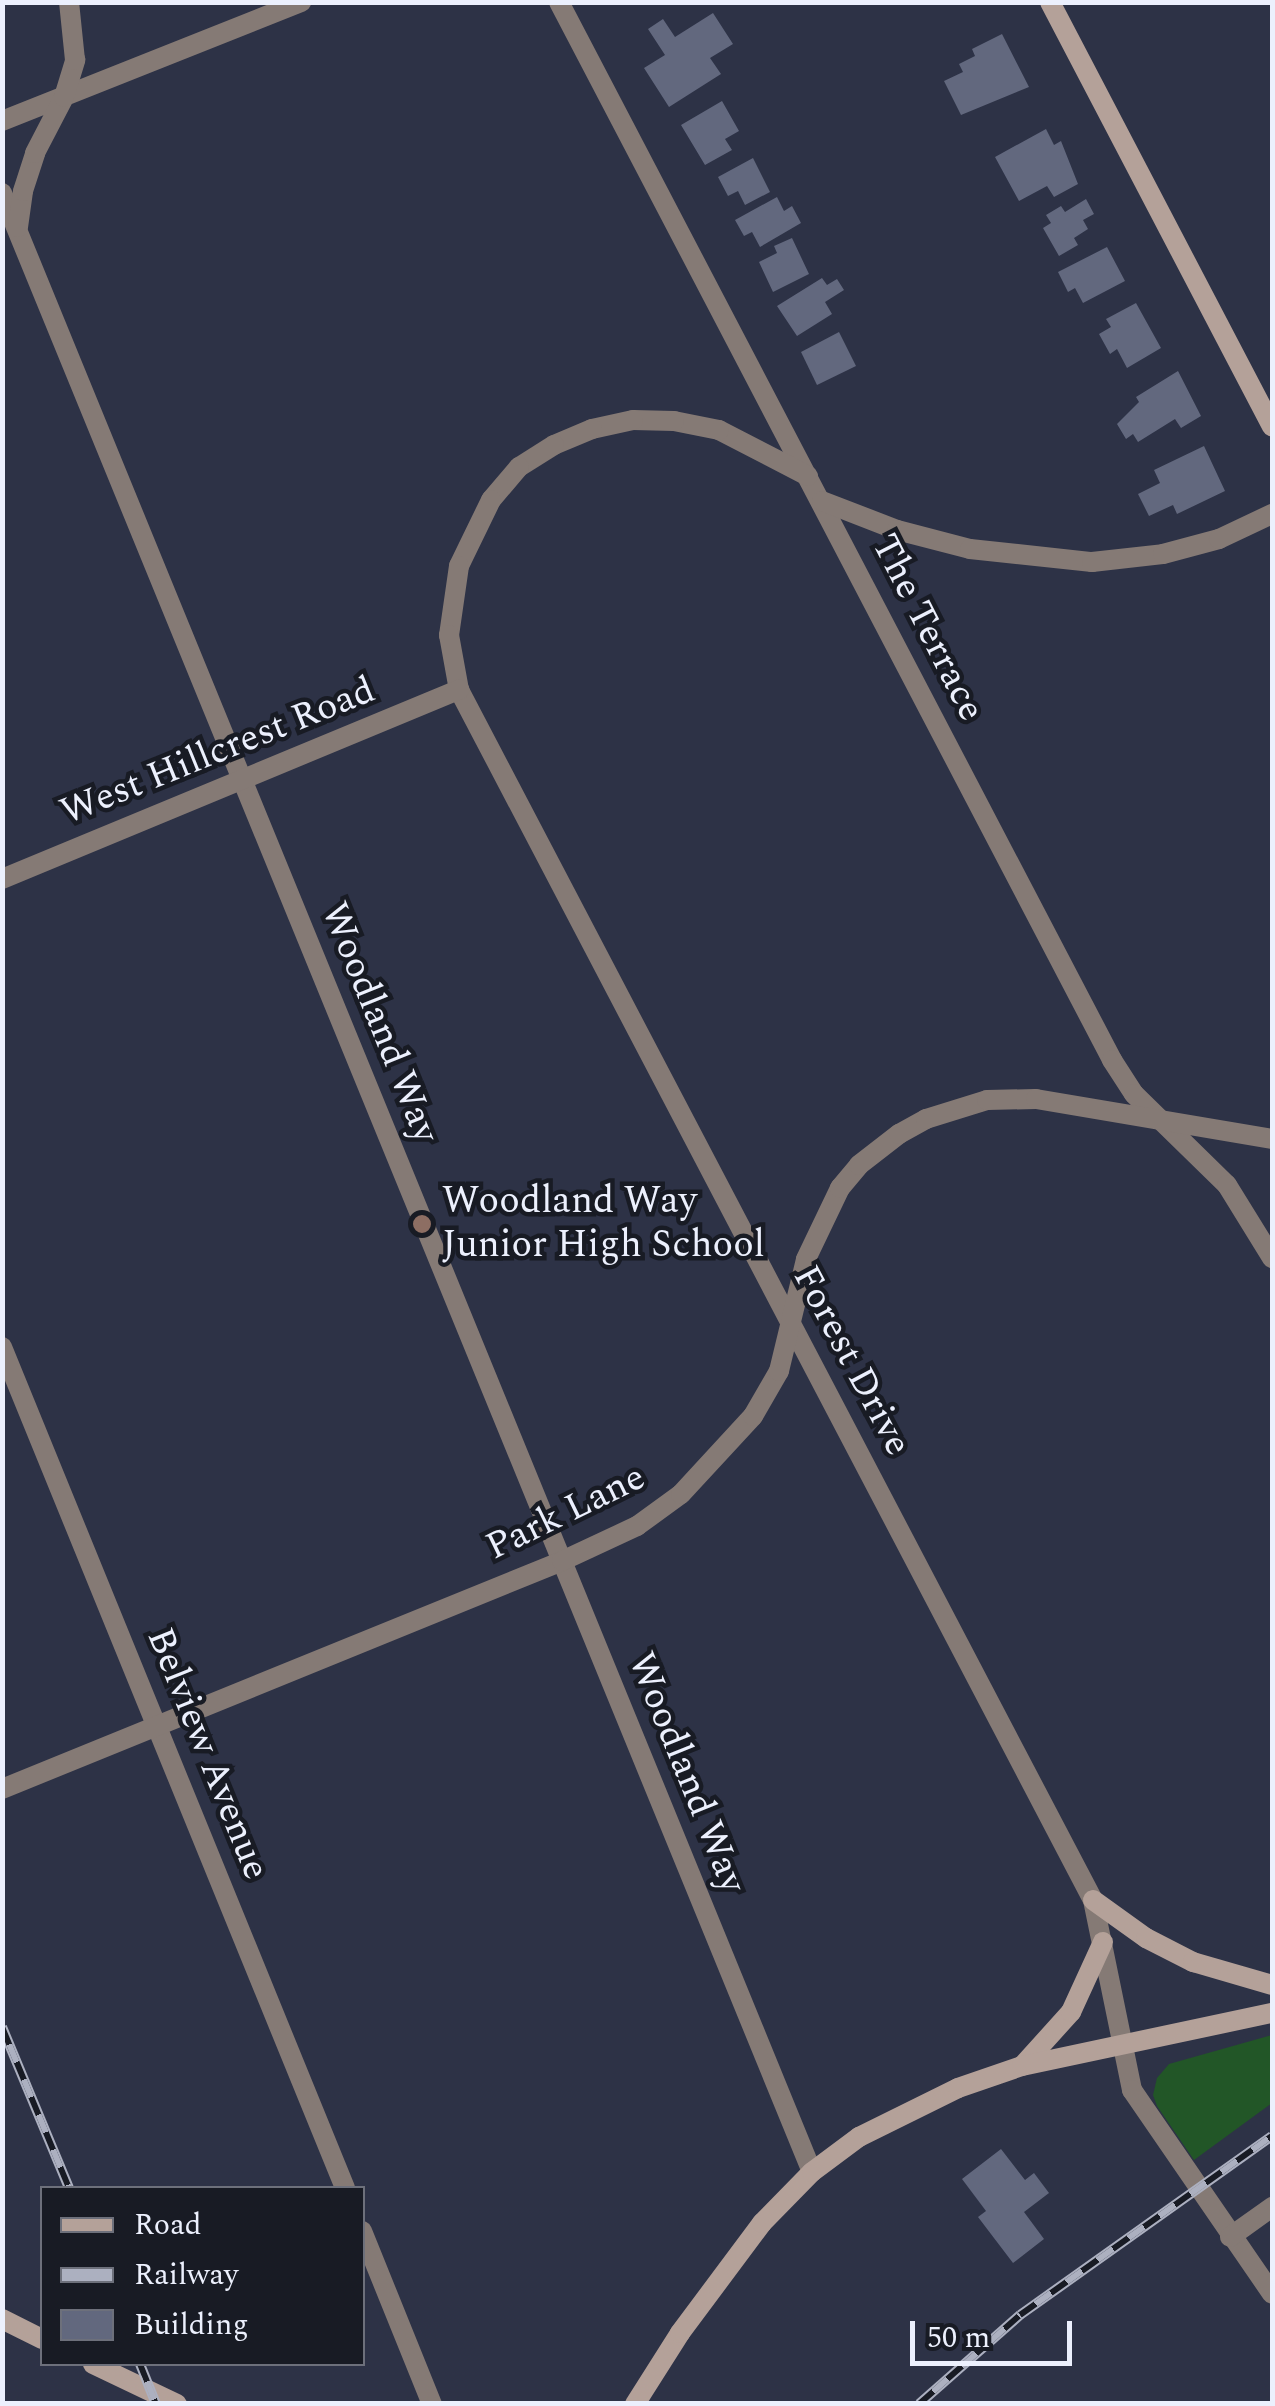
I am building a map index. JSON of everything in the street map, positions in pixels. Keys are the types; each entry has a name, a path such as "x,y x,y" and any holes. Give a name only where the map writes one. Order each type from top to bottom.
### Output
{"street":[{"name":"Woodland Way","path":"18,234 22,191 35,152 64,96 75,60 68,2"},
{"path":"2,121 301,2"},
{"name":"The Terrace","path":"558,2 1112,1060 1134,1094 1227,1185 1272,1258"},
{"path":"1050,2 1272,426"},
{"name":"Woodland Way","path":"2,194 812,2172"},
{"name":"Forest Drive","path":"808,476 719,430 674,421 633,420 592,429 554,445 519,467 491,500 458,566 449,634 459,690 1093,1900 1132,2090 1272,2294"},
{"path":"822,502 897,530 970,549 1092,562 1162,554 1219,539 1272,514"},
{"name":"West Hillcrest Road","path":"2,878 459,690"},
{"name":"Park Lane","path":"2,1789 562,1561 637,1526 681,1494 723,1453 753,1416 780,1370 806,1259 840,1188 859,1165 898,1134 942,1112 986,1100 1063,1102 1272,1140"},
{"name":"Belview Avenue","path":"2,1346 344,2186"},
{"path":"1093,1900 1146,1938 1193,1962 1272,1985"},
{"path":"1022,2066 1071,2012 1103,1942"},
{"path":"635,2404 732,2260 812,2172 904,2113 1022,2066 1272,2013"},
{"path":"1230,2237 1272,2206"},
{"path":"365,2238 432,2404"},
{"path":"2,2320 40,2338"},
{"path":"98,2366 177,2404"}],"green space":[{"path":"1272,2035 1272,2103 1194,2160 1157,2106 1153,2095 1157,2078 1169,2064"}],"building":[{"path":"713,13 733,44 710,58 721,74 669,107 644,68 665,55 648,29 663,19 675,37"},
{"path":"1002,34 1029,87 961,115 944,81 963,72 959,64 975,56 972,49"},
{"path":"722,101 739,131 725,139 732,150 705,165 681,125"},
{"path":"1046,129 1054,145 1061,141 1078,184 1054,197 1047,186 1019,201 995,157"},
{"path":"753,158 770,192 745,205 738,191 728,196 718,177"},
{"path":"777,197 784,211 792,206 801,223 760,247 752,232 744,236 735,220"},
{"path":"1086,199 1094,214 1083,220 1088,229 1074,238 1078,245 1059,256 1043,228 1051,223 1046,215 1061,206 1065,212"},
{"path":"792,238 809,274 773,292 759,262 777,253 774,246"},
{"path":"1107,247 1125,281 1083,303 1075,288 1068,292 1058,272"},
{"path":"822,278 827,285 837,279 844,290 825,302 832,314 797,336 777,306"},
{"path":"1136,303 1161,348 1127,368 1117,349 1110,354 1099,334 1111,327 1106,319"},
{"path":"839,332 856,366 817,385 801,352"},
{"path":"1178,371 1201,416 1181,428 1175,419 1138,442 1133,434 1126,439 1117,424 1139,402 1136,397"},
{"path":"1204,446 1225,491 1177,514 1173,505 1149,516 1138,494 1160,483 1154,470"},
{"path":"1001,2149 1025,2180 1034,2173 1049,2193 1024,2212 1044,2239 1013,2263 978,2217 986,2211 962,2179"}],"railway":[{"path":"2,2027 68,2186"},
{"path":"919,2404 1020,2315 1272,2136"},
{"path":"141,2366 156,2404"}],"place":[{"name":"Woodland Way Junior High School","path":"422,1224"}]}
